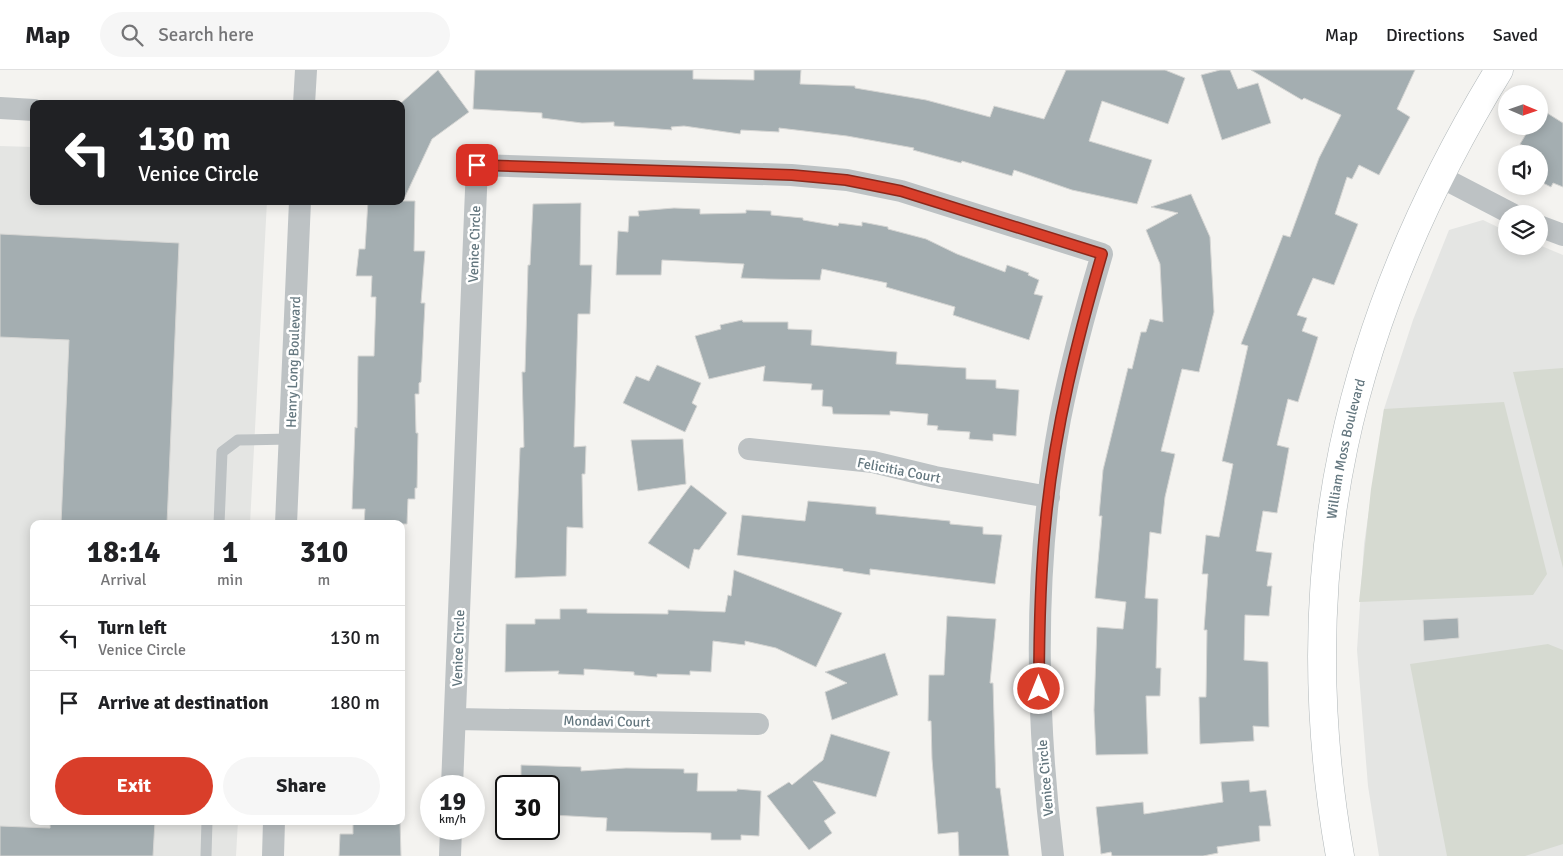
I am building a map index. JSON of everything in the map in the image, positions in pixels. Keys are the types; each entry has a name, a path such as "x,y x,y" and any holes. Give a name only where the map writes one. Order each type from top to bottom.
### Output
{"street":[{"path":"304,100 306,70"},
{"name":"William Moss Boulevard","path":"1340,856 1332,810 1324,734 1322,660 1323,599 1330,522 1343,448 1354,401 1380,313 1404,251 1438,176 1499,70"},
{"path":"0,108 30,110"},
{"name":"Venice Circle","path":"452,775 477,165 792,175 846,180 901,191 1102,254 1077,344 1060,419 1049,497 1040,607 1039,689 1043,773 1053,856"},
{"path":"1438,176 1498,207"},
{"name":"Henry Long Boulevard","path":"286,520 300,205"},
{"path":"1548,229 1563,235"},
{"name":"Felicitia Court","path":"749,449 873,462 935,477 1049,497"},
{"name":"Mondavi Court","path":"455,719 758,724"},
{"path":"273,856 274,825"},
{"path":"450,856 451,840"}],"lane":[{"path":"219,520 222,452 238,440 290,439"},
{"path":"206,856 207,825"}],"shaded area":[{"path":"0,146 30,147 30,205 267,205 250,520 30,520 30,825 238,825 236,856 0,856"},
{"path":"1483,220 1498,227 1498,255 1548,255 1548,249 1563,255 1563,856 1379,856 1368,786 1357,650 1364,544 1384,409 1413,320 1449,230"},
{"path":"1563,368 1563,568 1513,372"},
{"path":"1504,402 1547,574 1533,595 1359,602 1371,489 1384,409"},
{"path":"1548,644 1563,650 1563,844 1525,856 1447,856 1410,664"}],"building":[{"path":"438,70 469,112 432,139 405,197 405,100"},
{"path":"475,70 693,70 693,79 754,80 754,70 801,70 800,84 855,86 855,88 926,100 990,117 994,106 1044,119 1066,70 1165,70 1185,78 1168,124 1102,101 1089,141 1152,160 1137,204 1072,190 1014,170 1012,176 962,161 961,163 913,150 914,148 847,136 779,128 779,132 741,130 740,134 684,126 671,127 672,130 614,126 614,122 582,123 542,118 542,113 473,109"},
{"path":"1220,70 1230,70 1238,89 1258,83 1271,123 1222,140 1201,75"},
{"path":"1251,70 1415,70 1397,109 1410,117 1379,175 1359,165 1352,179 1347,177 1335,214 1358,224 1334,285 1313,278 1297,315 1307,318 1302,331 1318,337 1298,402 1288,399 1277,445 1289,448 1277,513 1263,511 1256,551 1272,553 1267,586 1272,586 1269,616 1245,615 1244,660 1268,662 1269,727 1253,726 1254,741 1200,744 1199,697 1206,697 1207,630 1204,630 1208,574 1202,574 1206,535 1219,537 1233,464 1222,461 1248,346 1241,344 1283,235 1290,237 1319,158 1341,115 1304,98 1302,100"},
{"path":"1548,114 1563,123 1563,187 1553,183 1551,187 1548,186 1548,145 1520,144 1526,135 1548,135"},
{"path":"1191,194 1210,237 1214,312 1199,372 1182,369 1161,451 1175,454 1165,497 1161,534 1150,532 1145,598 1158,599 1156,668 1161,668 1160,696 1146,696 1148,754 1096,755 1094,710 1097,627 1123,629 1126,602 1095,598 1102,516 1099,516 1103,470 1128,368 1132,369 1141,332 1146,332 1150,319 1163,322 1160,264 1146,230 1178,213 1151,207"},
{"path":"405,201 415,201 414,251 425,251 421,303 425,303 421,382 419,383 419,394 415,394 416,433 418,433 417,488 415,488 415,499 408,499 407,524 405,524 405,520 364,520 365,509 352,509 355,427 357,428 358,356 374,356 376,297 371,297 372,276 356,276 359,249 365,249 368,205 405,205"},
{"path":"581,203 580,265 592,265 590,314 578,314 574,447 586,446 585,474 582,474 583,528 567,527 566,576 515,578 520,448 524,447 522,372 525,372 528,265 530,265 533,204"},
{"path":"674,208 700,209 700,214 746,213 746,210 771,211 771,215 803,218 803,220 838,226 839,223 862,226 862,222 888,227 888,229 926,239 957,254 1005,272 1007,265 1029,273 1028,275 1039,280 1034,294 1043,296 1029,340 953,315 955,307 886,287 887,283 822,269 820,280 741,278 744,264 662,260 661,275 616,275 618,231 628,232 629,216 639,216 638,211"},
{"path":"0,234 179,243 167,520 61,520 69,340 0,337"},
{"path":"742,320 743,322 788,322 788,329 812,330 811,345 897,352 896,364 966,368 966,379 996,380 996,388 1019,390 1016,436 993,434 993,441 969,439 970,432 937,430 938,426 927,425 928,414 890,411 890,415 833,414 832,407 822,406 823,390 811,390 812,384 763,381 765,366 709,379 695,336 721,329 720,325"},
{"path":"657,365 701,383 692,403 697,406 685,432 623,403 636,376 649,381"},
{"path":"683,439 686,484 638,491 631,440"},
{"path":"691,485 727,513 699,550 694,549 689,569 648,543"},
{"path":"808,501 876,507 876,514 950,521 950,524 983,527 983,534 1002,535 995,584 870,569 870,575 843,571 843,569 737,555 742,515 805,521"},
{"path":"734,570 842,613 816,667 776,648 745,641 745,645 713,641 711,672 690,671 690,675 657,674 657,677 634,675 634,672 584,669 584,675 558,674 559,671 505,672 506,624 535,624 535,619 560,619 560,609 587,609 587,613 668,614 668,610 725,612 728,595 731,596"},
{"path":"947,616 996,619 990,683 993,683 996,788 1000,788 1009,856 959,856 958,832 938,834 931,721 928,721 929,675 944,675"},
{"path":"1458,618 1459,638 1424,641 1423,620"},
{"path":"885,653 898,695 832,720 825,692 847,683 825,672"},
{"path":"831,734 890,752 876,797 813,781 836,813 824,821 832,833 809,850 767,796 789,782 792,785 823,760"},
{"path":"521,765 581,767 581,771 626,768 684,769 684,773 698,773 697,791 737,791 737,789 761,791 759,836 741,835 741,840 711,840 711,833 606,831 607,818 560,815 560,775 521,775"},
{"path":"1249,780 1250,792 1266,790 1271,826 1259,826 1260,841 1217,847 1218,853 1203,856 1112,856 1111,852 1101,854 1096,807 1143,802 1144,814 1223,802 1221,782"},
{"path":"50,825 155,825 153,856 0,856 0,826 50,828"},
{"path":"353,825 400,825 401,856 339,856 340,834 353,834"}],"route":[{"path":"477,165 792,175 846,180 901,191 1102,254 1079,335 1060,419 1046,517 1040,607 1039,689"}]}
